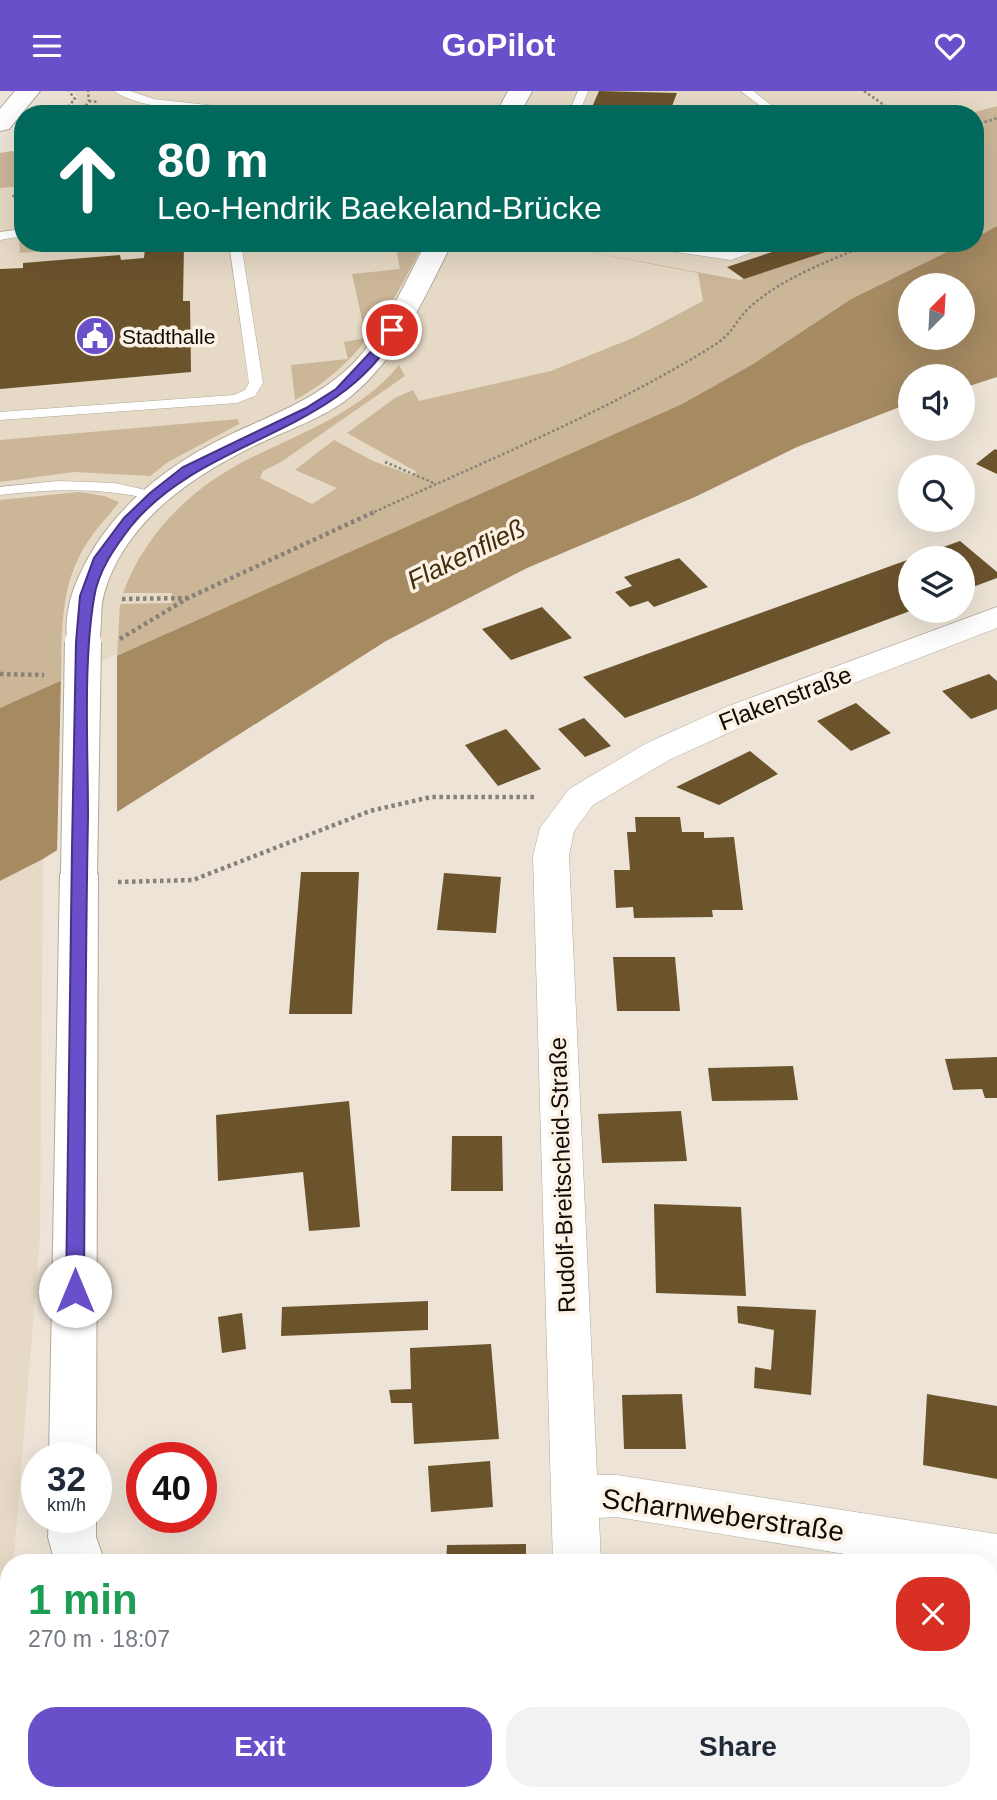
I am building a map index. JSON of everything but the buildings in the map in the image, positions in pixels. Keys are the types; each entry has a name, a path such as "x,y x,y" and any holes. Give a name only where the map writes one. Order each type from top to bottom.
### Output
{"street":[{"path":"16,105 28,91"},
{"path":"0,124 14,108"},
{"path":"74,1442 96,878 97,643 87,596 101,558 129,521 154,496 187,470 310,410 340,391 385,344 434,252"},
{"name":"Flakenstraße","path":"582,797 657,752 738,715 997,617"},
{"name":"Rudolf-Breitscheid-Straße","path":"577,1554 551,856 557,828 582,797"},
{"name":"Scharnweberstraße","path":"574,1496 617,1496 984,1554"},
{"path":"72,1533 77,1554"}],"lane":[{"path":"119,91 168,105"},
{"path":"144,91 156,105"},
{"path":"746,91 765,105"},
{"path":"0,416 237,398 250,393 256,383 237,252"},
{"path":"704,252 732,256 744,252"},
{"path":"0,491 66,483 99,484 154,496"}],"path":[{"path":"69,91 75,99 69,105"},
{"path":"864,91 884,105"},
{"path":"97,643 188,598 603,407 704,351 734,330 747,309 782,283 850,252"},
{"path":"385,462 436,485"},
{"path":"118,599 188,598"},
{"path":"0,674 53,676"},
{"path":"96,878 193,880 370,811 431,797 582,797"}],"shaded area":[{"path":"74,91 997,91 997,106 984,110 984,105 74,105 79,100"},
{"path":"997,106 997,226 984,233 984,110"},
{"path":"14,152 14,187 0,188 0,153"},
{"path":"14,160 14,252 947,252 904,273 898,273 898,276 851,299 682,404 0,708 0,176"},
{"path":"397,252 419,252 372,332 356,351 339,369 295,400 291,365 348,359 344,342 366,338 352,274 400,269"},
{"path":"589,252 740,280 826,252 947,252 904,273 898,273 898,276 851,299 753,364 682,404 117,658 120,604 172,603 172,593 123,593 146,548 177,509 216,478 238,465 353,406 399,365 405,376 281,462 263,471 260,478 312,504 337,488 295,470 334,440 373,461 411,475 417,472 347,433 395,398 413,390 419,401 551,371 635,337 703,301 698,273"},
{"path":"238,419 239,424 168,462 150,476 74,472 0,482 0,440"},
{"path":"80,492 119,502 88,541 72,575 64,609 61,683 0,708 0,500"},
{"path":"43,859 40,1236 23,1442 21,1442 14,1554 0,1554 0,881"}],"water":[{"name":"Flakenfließ","path":"997,226 997,377 975,384 975,364 898,364 898,408 797,447 695,497 527,568 386,641 43,859 0,881 0,708 682,404 753,364 851,299 898,276 898,350 975,350 975,273 904,273 947,252 984,252 984,233"}],"pier":[{"path":"117,654 117,815 57,854 61,679"}],"place":[{"name":"Stadthalle","path":"95,336"}],"route":[{"path":"75,1291 79,848 83,642 87,596 101,558 129,521 154,496 187,470 310,410 340,391 385,344 392,330"}]}
